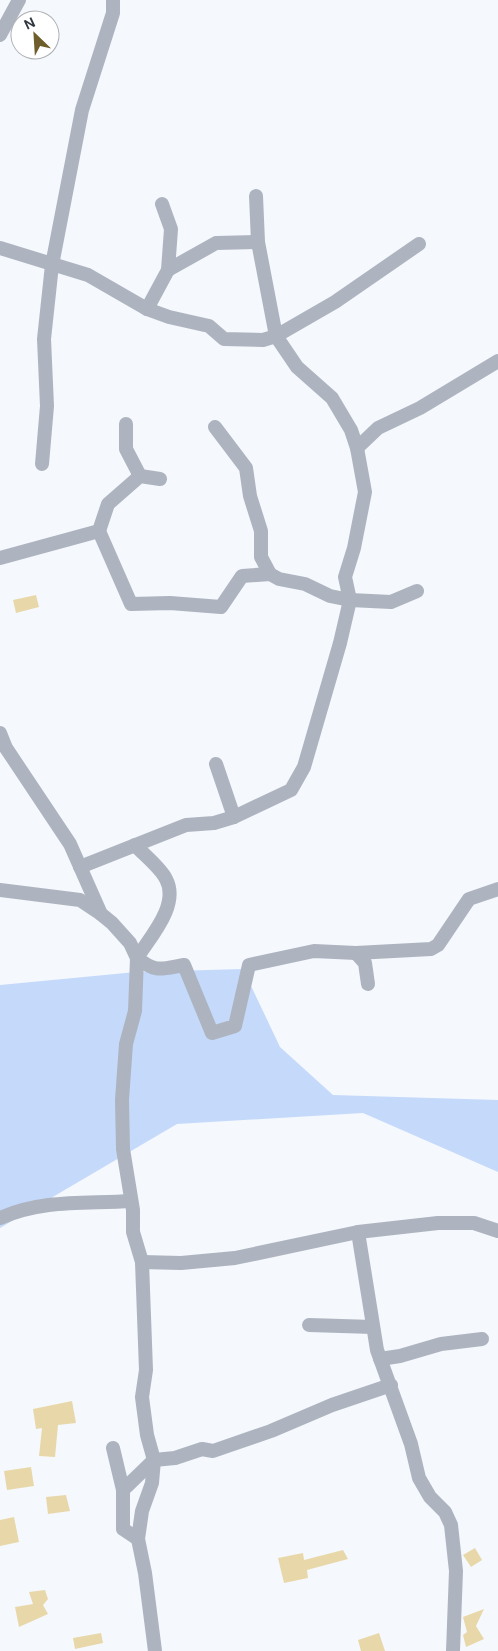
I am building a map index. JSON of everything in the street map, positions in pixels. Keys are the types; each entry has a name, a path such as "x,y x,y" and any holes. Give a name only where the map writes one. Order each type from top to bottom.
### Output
{"street":[{"path":"0,35 19,0"},
{"path":"42,464 47,406 44,339 52,265 82,110 113,13 113,0"},
{"path":"80,866 186,825 214,823 234,817 290,790 304,767 340,643 350,600 345,577 354,548 365,492 357,448 351,430 332,398 297,367 276,336 258,242 256,196"},
{"path":"147,309 168,270 171,229 162,204"},
{"path":"168,270 216,243 258,242"},
{"path":"0,248 88,275 147,309 169,317 209,326 224,339 263,340 276,336 335,302 419,244"},
{"path":"357,448 378,428 420,408 498,361"},
{"path":"126,424 126,449 140,476"},
{"path":"215,427 246,468 250,496 261,531 260,557 270,574 279,579 305,584 330,596 350,600 391,602 417,591"},
{"path":"160,479 140,476 108,504 99,531 131,604 170,603 221,607 242,576 270,574"},
{"path":"0,558 99,531"},
{"path":"0,733 6,748 70,844 102,914"},
{"path":"216,764 234,817"},
{"path":"135,845 166,879 171,898 164,915 137,958"},
{"path":"137,958 150,968 156,970 184,966 212,1033 235,1026 249,965 314,950 356,953 431,949 438,945 469,899 498,888"},
{"path":"0,890 80,900 112,923 130,943 137,958 135,1011 126,1044 122,1100 123,1149 131,1201 133,1232 142,1262 146,1370 142,1397 147,1435 154,1460 152,1483 142,1511 138,1539 145,1573 155,1651"},
{"path":"356,953 364,963 368,984"},
{"path":"0,1218 19,1210 74,1201 131,1201"},
{"path":"142,1262 182,1263 235,1258 358,1232 438,1223 474,1223 498,1231"},
{"path":"358,1232 361,1262 380,1359 411,1444 419,1478 430,1497 445,1512 451,1525 456,1571 453,1651"},
{"path":"309,1326 373,1328"},
{"path":"380,1359 441,1344 482,1339"},
{"path":"123,1490 154,1460 175,1458 202,1449 213,1451 271,1431 332,1405 391,1386"},
{"path":"113,1448 123,1490 123,1528 138,1539"}],"shaded area":[{"path":"243,969 280,1047 333,1095 498,1100 498,1172 363,1113 177,1124 0,1228 0,985 136,972"}],"building":[{"path":"36,595 39,607 16,613 13,600"},
{"path":"72,1401 76,1423 58,1425 55,1457 39,1456 42,1428 36,1429 33,1409"},
{"path":"31,1467 34,1486 7,1490 4,1471"},
{"path":"66,1495 70,1511 48,1514 46,1497"},
{"path":"14,1517 19,1542 0,1546 0,1520"},
{"path":"475,1548 482,1560 471,1567 463,1555"},
{"path":"343,1550 348,1559 307,1570 308,1578 284,1583 278,1558 303,1553 304,1560"},
{"path":"45,1590 48,1599 43,1605 48,1614 19,1627 15,1607 33,1604 29,1592"},
{"path":"484,1609 476,1626 484,1639 466,1647 463,1635 467,1632 463,1617"},
{"path":"101,1633 103,1643 75,1649 73,1638"},
{"path":"379,1633 385,1651 361,1651 358,1640"}]}
